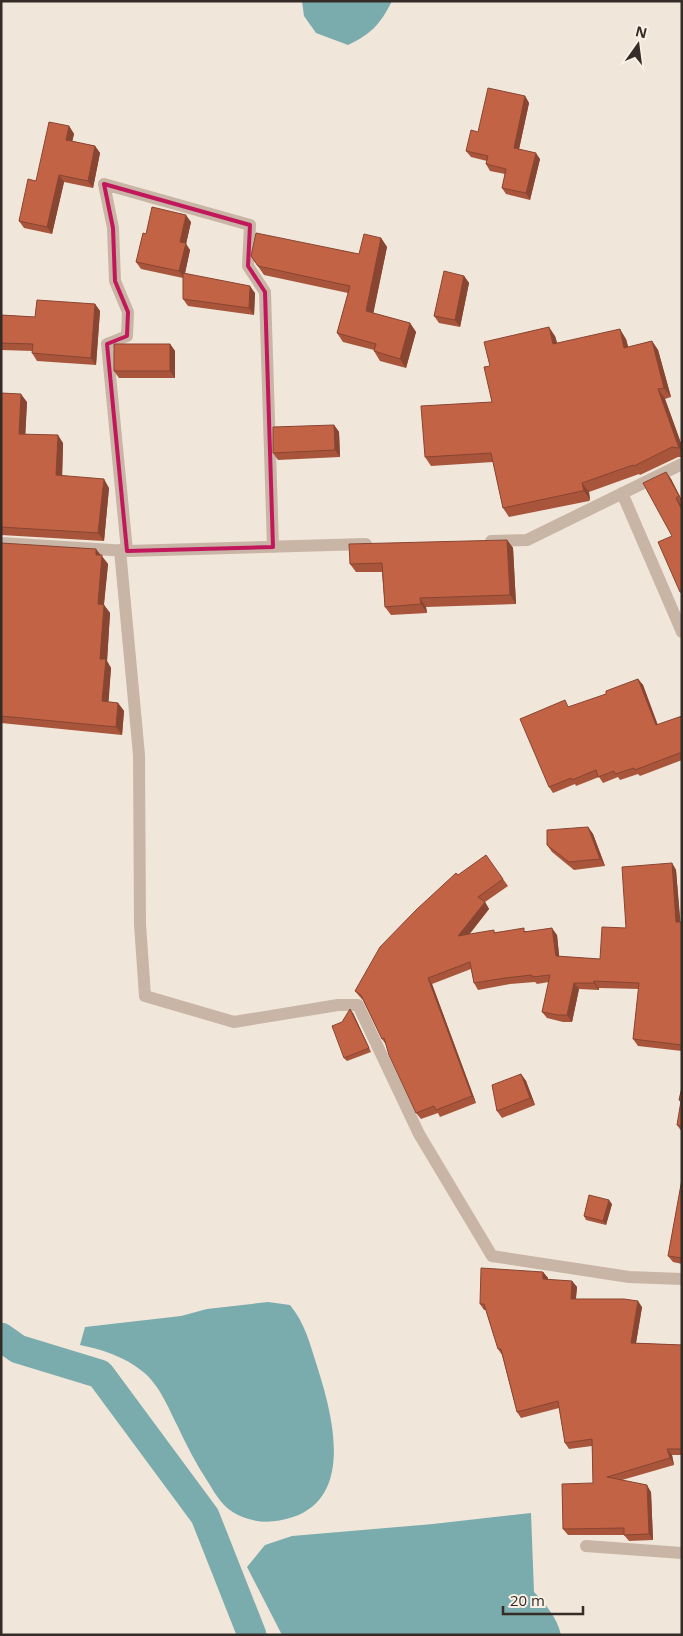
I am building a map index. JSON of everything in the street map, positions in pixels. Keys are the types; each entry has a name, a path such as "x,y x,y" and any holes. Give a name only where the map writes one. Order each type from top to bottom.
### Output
{"street":[{"path":"273,547 265,292 248,266 250,225 104,184 113,228 115,280 128,312 127,336 106,344 139,754 140,924 145,996 234,1022 338,1005 358,1005 419,1134 492,1256 629,1277 682,1279"},
{"path":"478,541 527,540 682,464"},
{"path":"622,493 682,632"},
{"path":"1,543 123,551 381,544"},
{"path":"586,1546 682,1554"}],"highlighted area":[{"path":"104,184 250,225 248,266 265,292 273,547 127,551 107,344 127,336 128,312 115,281 113,228"}],"water":[{"path":"302,1 392,1 379,23 369,33 348,45 316,33 304,16"},
{"path":"268,1302 290,1305 303,1326 323,1385 332,1429 334,1451 332,1472 325,1491 312,1506 293,1517 266,1522 238,1515 220,1501 195,1461 162,1396 148,1376 120,1358 104,1351 80,1345 85,1327 181,1316 207,1309"},
{"path":"531,1513 534,1592 554,1617 561,1635 282,1635 247,1567 265,1545 292,1536 433,1524"}],"building":[{"path":"488,88 525,96 514,148 536,153 526,193 502,188 506,169 486,164 488,156 466,151 471,130 478,132"},
{"path":"49,122 69,126 66,140 95,146 88,181 59,175 47,227 19,221 28,179 36,181"},
{"path":"152,207 186,215 180,242 186,243 179,271 136,262 143,233 146,234"},
{"path":"256,233 359,254 364,234 381,238 366,311 410,323 400,359 374,351 376,344 337,333 350,286 258,266 251,256"},
{"path":"444,271 464,276 455,320 434,316"},
{"path":"183,273 250,286 249,308 183,299"},
{"path":"37,300 95,304 91,358 32,353 33,344 1,343 1,315 35,317"},
{"path":"549,327 553,344 620,329 624,348 652,341 664,388 658,389 679,448 672,447 634,466 582,483 584,491 503,508 491,453 425,457 421,406 492,402 484,367 490,366 484,342"},
{"path":"114,344 170,344 170,371 114,371"},
{"path":"1,393 21,394 19,434 58,435 56,475 104,479 98,533 1,527"},
{"path":"334,425 335,450 273,453 273,427"},
{"path":"666,472 679,496 676,498 682,510 682,591 680,592 658,542 672,536 643,483"},
{"path":"507,540 510,595 420,598 421,604 385,607 382,563 350,564 349,544"},
{"path":"1,543 96,549 96,555 102,555 98,604 104,605 100,659 106,659 102,701 118,703 116,727 1,716"},
{"path":"638,679 656,725 682,716 682,752 635,770 634,768 615,774 614,771 598,777 596,770 549,787 520,719 565,700 568,707 606,694 606,691"},
{"path":"588,827 600,859 569,862 547,845 547,830"},
{"path":"486,855 503,879 478,897 485,902 458,936 494,930 494,933 524,928 524,932 552,928 556,956 600,959 602,927 626,928 622,867 672,863 676,922 682,922 682,1045 633,1039 639,983 594,981 594,983 574,983 567,1015 558,1015 542,1012 550,975 532,977 532,975 474,983 470,962 428,978 472,1096 436,1110 434,1106 416,1113 389,1055 384,1038 382,1039 361,995 355,991 380,947 456,873 458,875"},
{"path":"350,1009 369,1048 344,1058 332,1026 342,1022"},
{"path":"521,1074 530,1098 497,1111 492,1085"},
{"path":"682,1087 682,1126 677,1125"},
{"path":"682,1179 682,1258 668,1256"},
{"path":"589,1195 609,1200 603,1221 584,1216"},
{"path":"481,1268 543,1272 543,1279 572,1281 571,1299 624,1299 638,1301 631,1343 682,1345 682,1449 667,1449 670,1458 607,1477 647,1485 649,1534 624,1535 624,1528 563,1529 562,1484 593,1483 592,1439 565,1443 558,1401 517,1412 501,1349 498,1349 484,1304 480,1304"}],"waterway":[{"path":"1,1337 18,1349 100,1374 205,1516 252,1635"}]}
